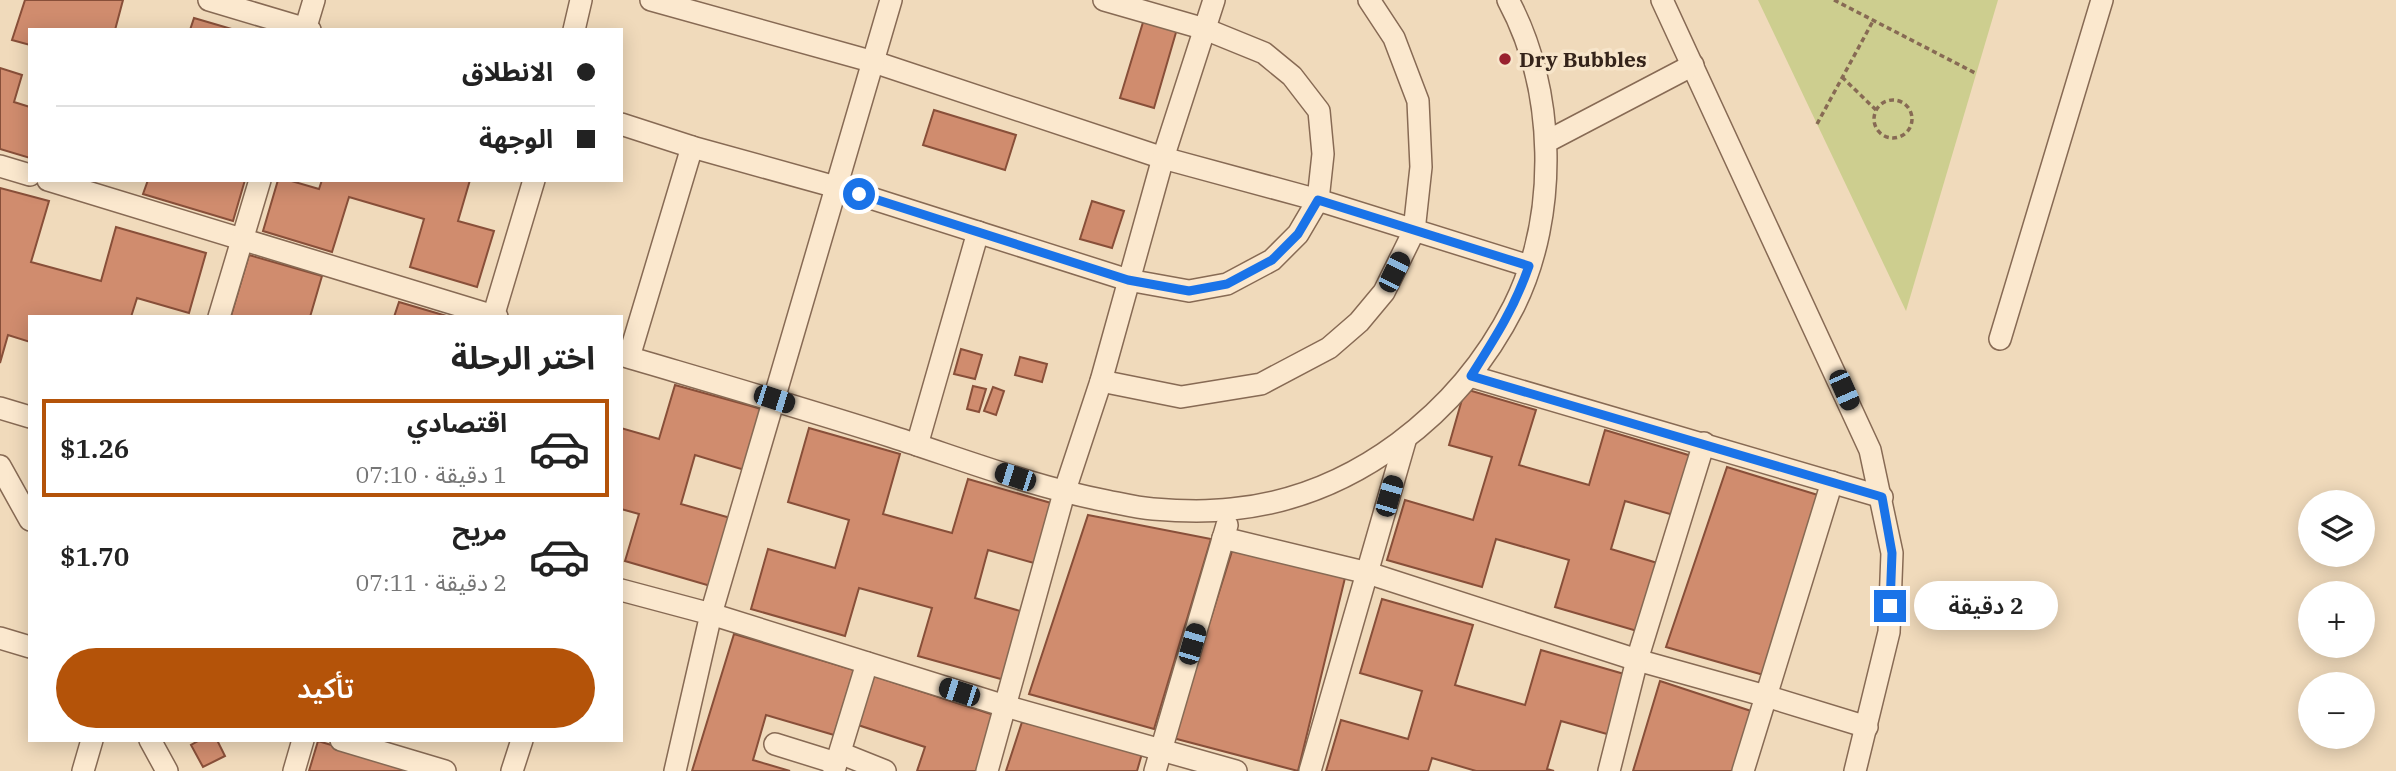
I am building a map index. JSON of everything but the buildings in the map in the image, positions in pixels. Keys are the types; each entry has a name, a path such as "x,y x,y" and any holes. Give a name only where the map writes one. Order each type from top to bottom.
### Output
{"street":[{"path":"209,0 304,28"},
{"path":"307,28 314,0"},
{"path":"575,28 582,0"},
{"path":"651,0 874,62 1163,158 1318,200 1529,266"},
{"path":"675,771 711,614 891,0"},
{"path":"623,125 836,187 1128,280 1189,291 1227,284 1272,260 1298,234 1318,200 1323,154 1319,111 1292,76 1264,53 1205,29 1104,0"},
{"path":"987,771 1064,493 1101,381 1163,158 1214,0"},
{"path":"1101,381 1181,397 1261,383 1329,348 1359,322 1384,292 1414,231 1421,167 1419,101 1394,38 1369,0"},
{"path":"692,147 625,356 774,399 1064,493 1150,509 1232,509 1287,498 1339,479 1405,441 1471,376 1505,324 1529,266 1543,205 1546,142 1538,79 1519,19 1508,0"},
{"path":"1662,0 1849,402 1870,450 1882,497 1892,553 1889,632 1855,771"},
{"path":"2000,339 2102,0"},
{"path":"1546,142 1693,65"},
{"path":"0,166 28,174"},
{"path":"55,182 491,315"},
{"path":"220,315 259,182"},
{"path":"494,315 533,182"},
{"path":"917,445 978,232"},
{"path":"1471,376 1882,497"},
{"path":"0,408 28,416"},
{"path":"1310,771 1405,441"},
{"path":"1609,771 1637,660 1704,443"},
{"path":"0,466 28,516"},
{"path":"1743,771 1832,482"},
{"path":"1155,771 1232,509"},
{"path":"1223,538 1367,573 1637,660 1867,727"},
{"path":"623,591 711,614 1005,706 1236,771"},
{"path":"0,638 28,646"},
{"path":"837,762 867,663"},
{"path":"83,771 91,742"},
{"path":"151,742 167,771"},
{"path":"294,771 302,742"},
{"path":"512,771 521,742"},
{"path":"365,744 445,771"},
{"path":"775,744 837,762 885,771"}],"path":[{"path":"1834,0 1977,74"},
{"path":"1817,124 1873,21"},
{"path":"1842,77 1876,110"},
{"path":"1892,100 1904,103 1911,112 1910,130 1894,138 1881,134 1874,123 1876,110 1880,105 1892,100"}],"green space":[{"path":"1758,0 1998,0 1906,311"}],"place":[{"name":"Dry Bubbles","path":"1505,59"}],"route":[{"path":"859,194 1128,280 1189,291 1227,284 1272,260 1298,234 1318,200 1529,266 1505,324 1471,376 1882,497 1892,553 1890,606"}]}
